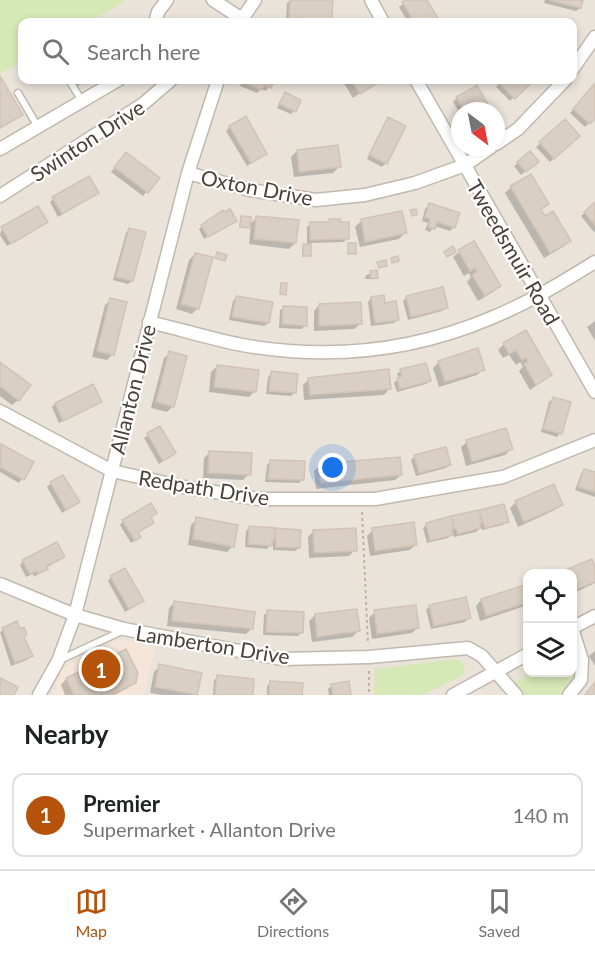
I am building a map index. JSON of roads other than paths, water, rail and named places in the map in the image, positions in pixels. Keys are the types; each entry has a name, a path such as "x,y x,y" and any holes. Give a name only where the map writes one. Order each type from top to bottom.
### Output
{"street":[{"path":"156,18 167,0"},
{"path":"213,0 237,18"},
{"path":"243,18 255,0"},
{"path":"370,0 381,18"},
{"path":"577,64 595,37"},
{"path":"0,148 111,84"},
{"name":"Swinton Drive","path":"0,196 143,104 166,84"},
{"name":"Allanton Drive","path":"39,695 58,661 75,615 188,173 217,84"},
{"name":"Tweedsmuir Road","path":"418,84 595,392"},
{"path":"505,138 518,129 561,84"},
{"name":"Oxton Drive","path":"188,173 250,190 316,200 365,195 415,183 465,165 478,156"},
{"path":"149,322 241,345 291,351 357,352 405,345 491,319 539,296 595,262"},
{"name":"Redpath Drive","path":"0,411 112,471 184,487 258,499 375,499 502,477 595,440"},
{"name":"Lamberton Drive","path":"0,584 75,615 124,630 282,659 369,657 468,648 482,656 516,695"},
{"path":"577,626 595,616"},
{"path":"569,695 581,680 582,660 577,642"},
{"path":"453,695 523,657"}],"lane":[{"path":"71,84 82,101"},
{"path":"18,93 38,127"},
{"path":"58,661 124,630"}],"place":[{"name":"Premier","path":"101,669"}]}
